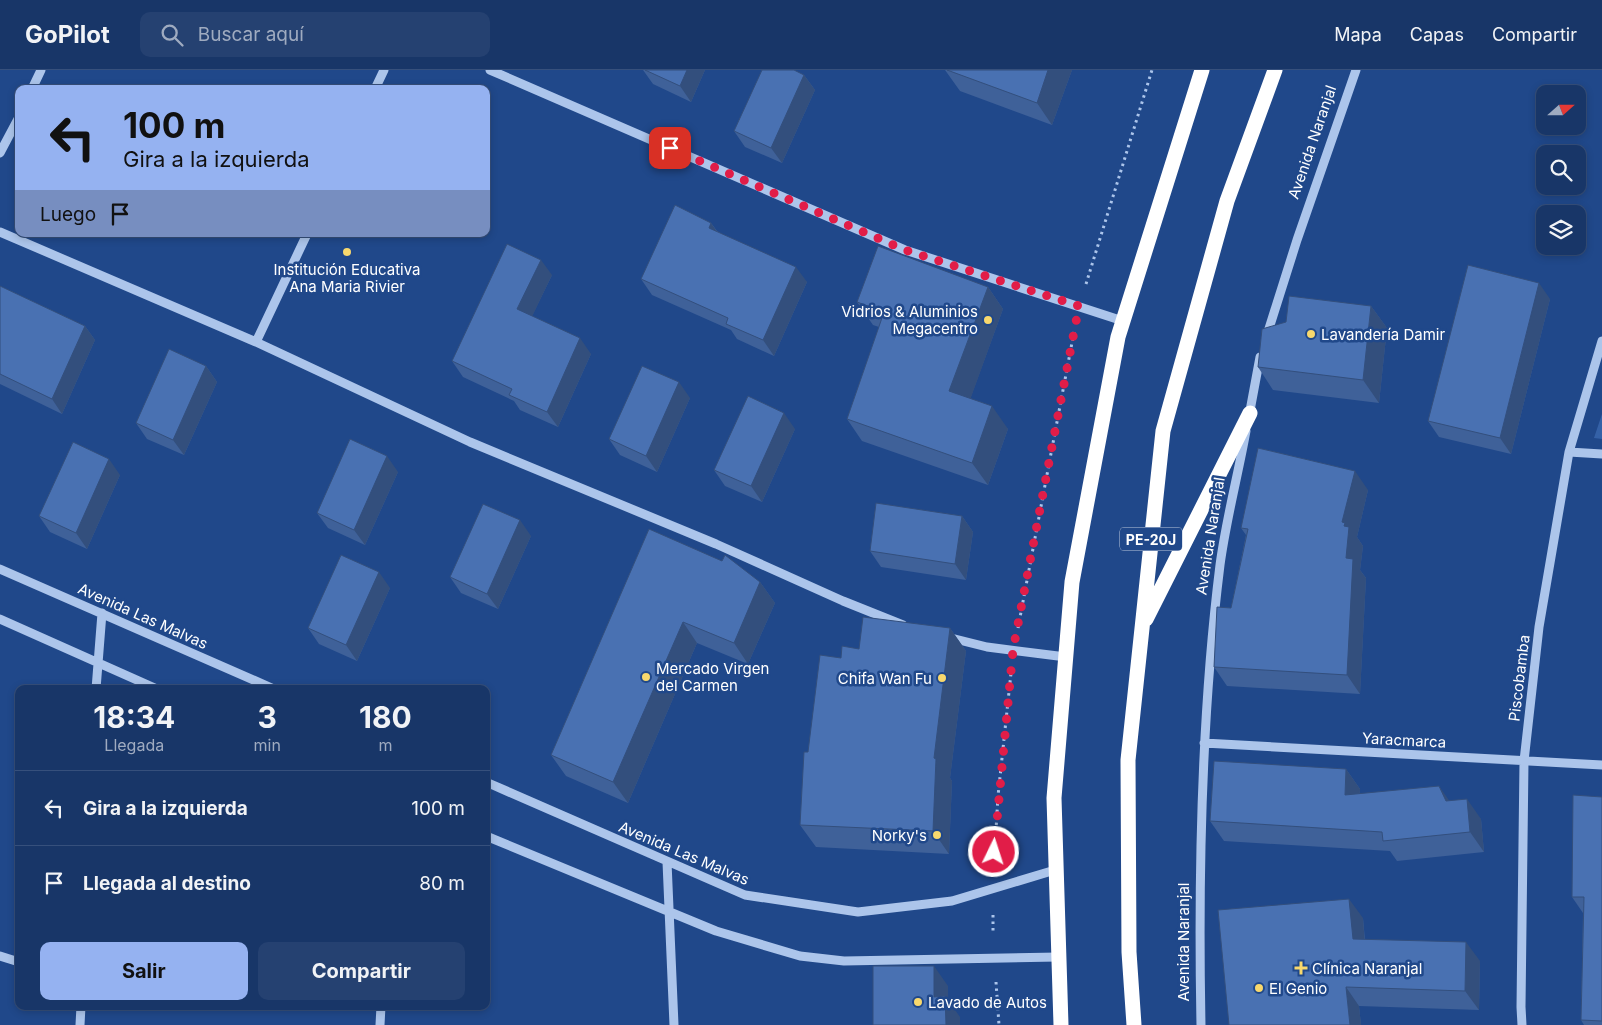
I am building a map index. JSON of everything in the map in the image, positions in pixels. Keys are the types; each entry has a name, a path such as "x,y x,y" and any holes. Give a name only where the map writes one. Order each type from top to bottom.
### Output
{"highway":[{"path":"1061,1025 1054,798 1072,582 1122,321 1202,70"},
{"name":"PE-20J","path":"1134,1025 1129,952 1128,760 1163,431 1227,201 1275,70"},
{"path":"1142,627 1250,413"}],"street":[{"path":"34,85 41,70"},
{"path":"377,85 384,70"},
{"path":"490,70 905,250 1122,321"},
{"name":"Avenida Naranjal","path":"1201,1025 1200,957 1204,743 1220,564 1266,340 1297,240 1356,70"},
{"path":"0,154 15,125"},
{"path":"0,232 256,342 470,442 716,544 843,601 912,627"},
{"path":"256,342 306,237"},
{"name":"Piscobamba","path":"1522,1025 1520,1007 1524,761 1539,627 1569,452 1602,340"},
{"path":"1569,452 1602,454"},
{"name":"Avenida Las Malvas","path":"0,569 265,685"},
{"path":"96,685 102,613"},
{"path":"0,619 149,685"},
{"path":"940,635 987,647 1066,657"},
{"name":"Yaracmarca","path":"1204,743 1602,765"},
{"name":"Avenida Las Malvas","path":"490,784 745,895 858,912 952,901 1055,870"},
{"path":"490,838 716,931 800,956 844,961 1058,957"},
{"path":"667,862 674,1025"},
{"path":"0,956 15,961"},
{"path":"80,1025 81,1010"},
{"path":"380,1025 381,1010"}],"path":[{"path":"999,1025 994,959 992,889 998,796 1013,650 1079,306 1152,70"}],"shaded area":[{"path":"1602,414 1602,439 1594,438"}],"building":[{"path":"645,70 687,70 680,86"},
{"path":"762,70 794,70 804,75 771,148 734,131"},
{"path":"947,70 1048,70 1037,103"},
{"path":"675,205 711,223 709,228 796,267 763,340 726,324 728,318 641,279"},
{"path":"507,244 541,260 517,309 580,338 547,412 509,395 512,389 452,361"},
{"path":"878,246 988,287 949,391 992,406 972,463 847,419 884,312 857,302"},
{"path":"1468,265 1539,283 1500,438 1428,421"},
{"path":"0,286 85,326 52,399 0,374"},
{"path":"1289,296 1371,306 1363,380 1258,367 1262,329 1286,322"},
{"path":"169,349 206,366 173,440 136,423"},
{"path":"642,366 679,382 646,456 609,439"},
{"path":"748,396 784,413 751,486 714,470"},
{"path":"350,439 387,456 354,530 317,513"},
{"path":"73,442 109,459 76,533 39,516"},
{"path":"1258,448 1355,471 1342,522 1345,523 1344,526 1349,527 1346,558 1353,559 1347,675 1214,667 1217,607 1231,608 1248,529 1241,528"},
{"path":"876,503 962,516 955,564 870,551"},
{"path":"483,504 520,520 487,594 450,577"},
{"path":"649,529 722,561 725,555 760,582 734,643 683,622 613,782 551,755"},
{"path":"341,555 379,572 346,645 308,628"},
{"path":"863,617 950,628 934,758 936,759 933,831 800,825 804,752 808,752 820,655 841,658 842,646 859,649"},
{"path":"1214,761 1346,769 1345,795 1439,786 1446,801 1467,799 1470,832 1383,841 1382,832 1210,821"},
{"path":"1573,795 1602,797 1602,1021 1581,1020 1584,897 1572,897"},
{"path":"1349,899 1353,939 1466,942 1465,991 1346,987 1350,1025 1229,1025 1218,910"},
{"path":"873,966 934,966 934,997 945,996 946,1025 873,1025"}],"place":[{"name":"Institución Educativa Ana Maria Rivier","path":"347,252"},
{"name":"Vidrios & Aluminios Megacentro","path":"988,320"},
{"name":"Lavandería Damir","path":"1311,334"},
{"name":"Mercado Virgen del Carmen","path":"646,677"},
{"name":"Chifa Wan Fu","path":"942,678"},
{"name":"Norky's","path":"937,835"},
{"name":"Clínica Naranjal","path":"1301,968"},
{"name":"El Genio","path":"1259,988"},
{"name":"Lavado de Autos","path":"918,1002"}],"route":[{"path":"670,148 905,250 1079,306 1013,650 994,852"}]}
